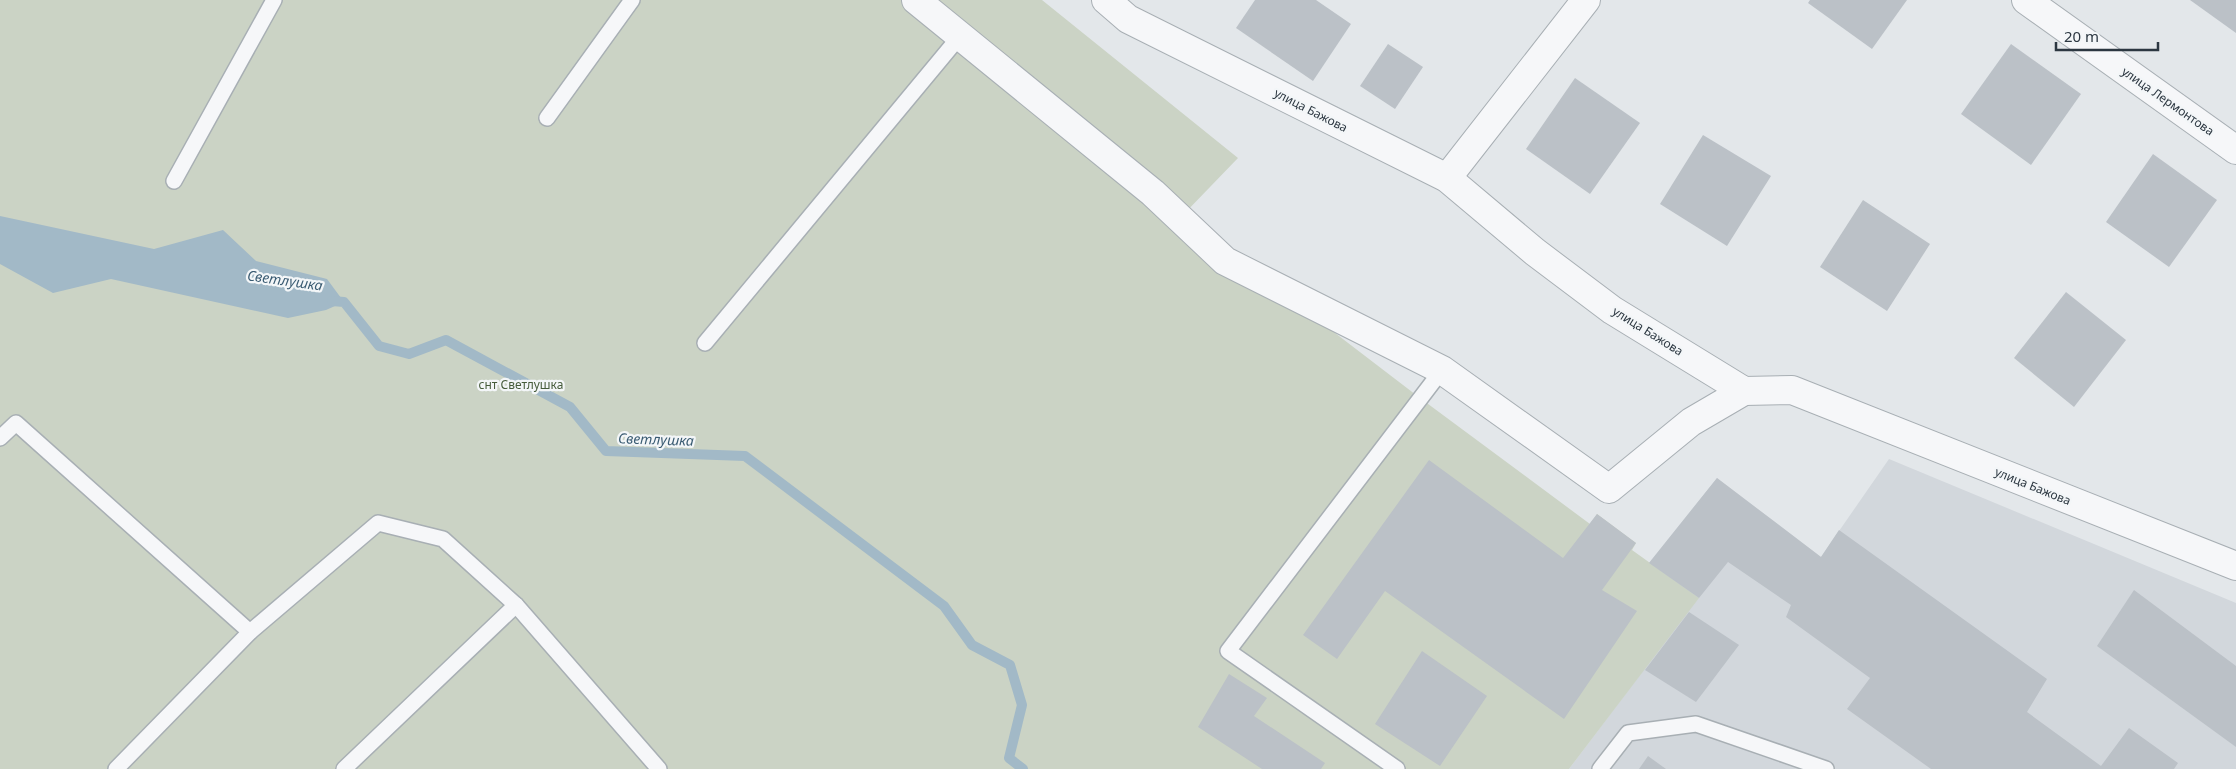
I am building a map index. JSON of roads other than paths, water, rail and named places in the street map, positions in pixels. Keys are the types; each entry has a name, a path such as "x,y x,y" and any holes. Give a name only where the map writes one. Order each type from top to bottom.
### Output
{"street":[{"path":"916,0 1153,194 1225,261 1442,370 1609,489 1691,422 1744,391"},
{"name":"улица Бажова","path":"1106,0 1128,19 1447,178 1535,252 1612,310 1744,391 1792,390 2236,566"},
{"path":"1447,178 1586,0"},
{"name":"улица Лермонтова","path":"2026,0 2236,150"}],"lane":[{"path":"174,181 274,0"},
{"path":"547,118 632,0"},
{"path":"705,343 960,36"},
{"path":"1397,769 1228,651 1442,370"},
{"path":"0,438 16,423 250,632"},
{"path":"116,769 250,632 378,523 443,539 516,605 659,769"},
{"path":"344,769 516,605"},
{"path":"1600,769 1628,733 1696,724 1826,769"}],"water":[{"path":"0,216 154,249 223,230 256,261 327,279 344,302 326,310 288,318 111,279 53,293 0,264"}],"waterway":[{"name":"Светлушка","path":"332,301 344,302 379,346 409,354 446,340 570,407 606,451 745,456 944,606 972,645 1010,665 1022,705 1009,758 1023,769"}],"park label":[{"name":"снт Светлушка","path":"521,384"}]}
